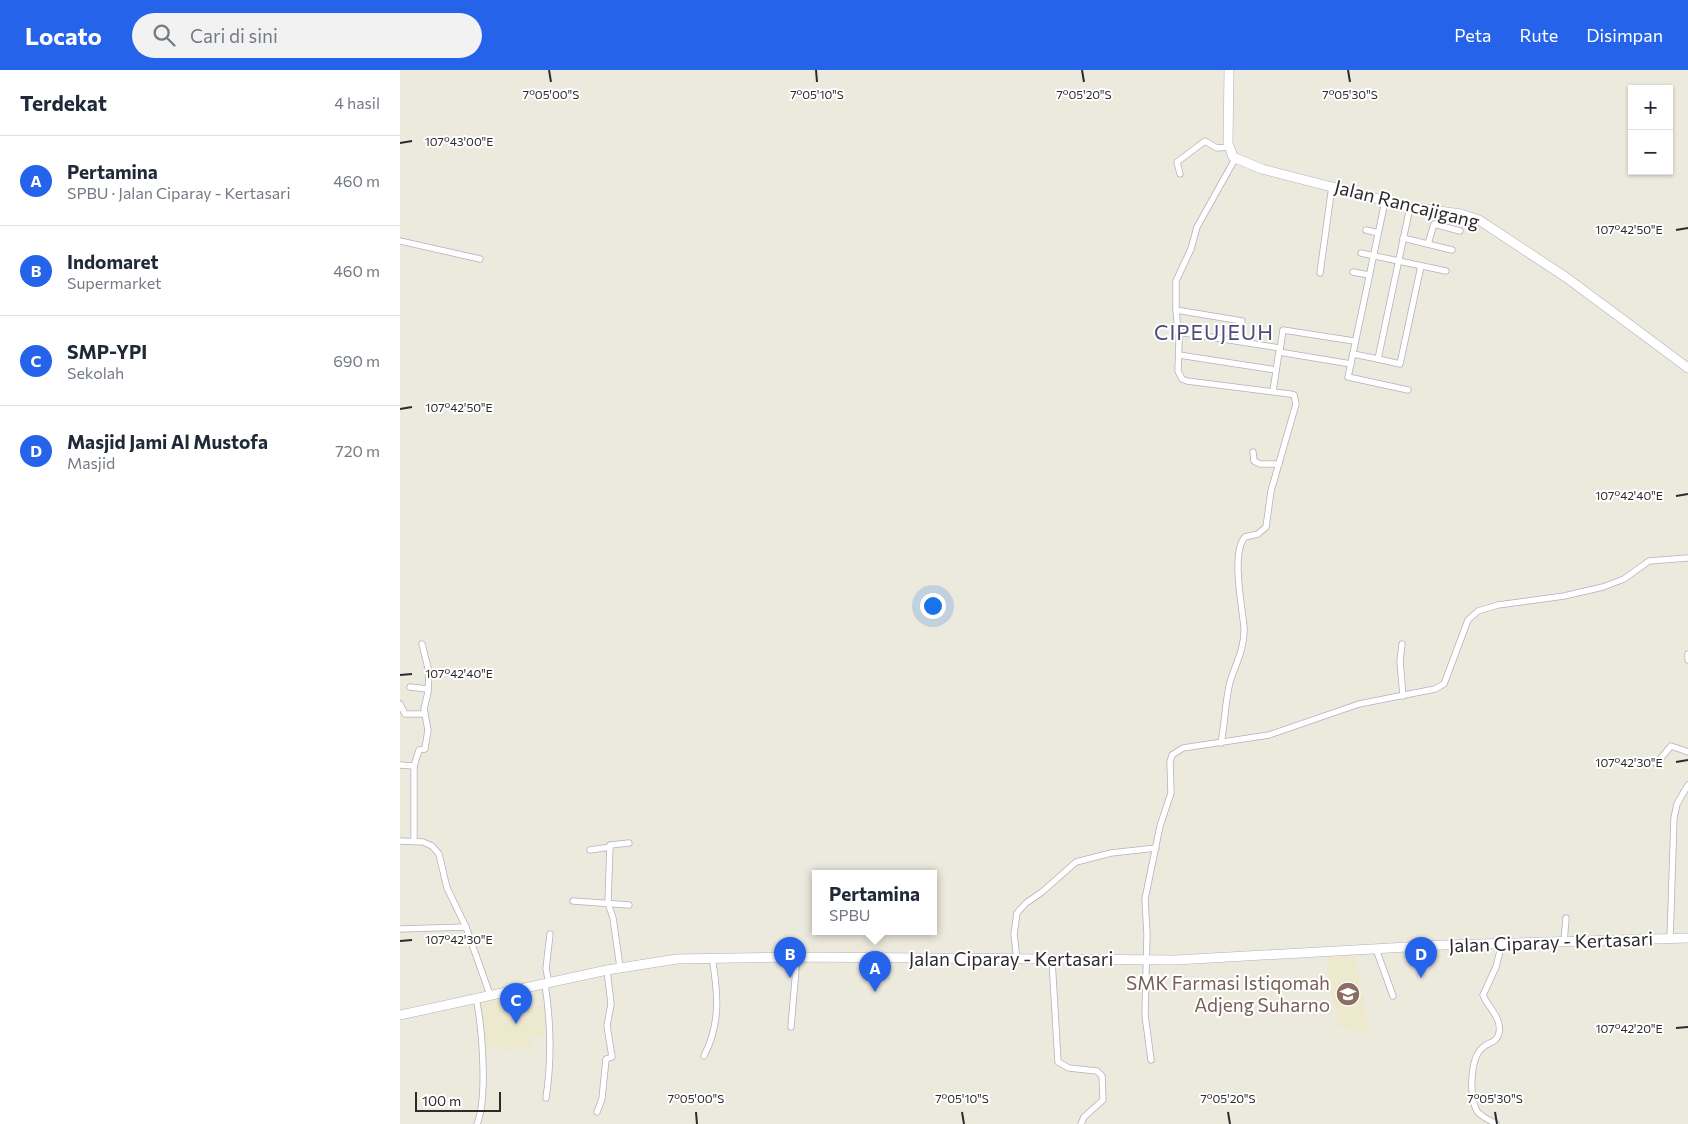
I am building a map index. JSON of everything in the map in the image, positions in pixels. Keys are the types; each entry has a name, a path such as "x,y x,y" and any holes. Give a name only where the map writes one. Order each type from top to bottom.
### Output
{"main road":[{"path":"1229,70 1229,147 1231,155 1235,159"},
{"name":"Jalan Rancajigang","path":"1235,159 1262,169 1410,207 1461,214 1490,226 1567,278 1688,368"},
{"name":"Jalan Ciparay - Kertasari","path":"400,1015 620,967 677,959 797,957 1017,960 1216,959 1502,943 1688,938"}],"street":[{"path":"1180,174 1177,162 1205,142 1217,148 1229,147"},
{"path":"1221,743 1230,682 1240,659 1244,638 1239,573 1240,544 1245,537 1258,534 1266,527 1271,490 1296,399 1290,394 1187,381 1182,379 1178,371 1179,355 1176,310 1178,276 1191,248 1197,227 1235,159"},
{"path":"1320,273 1332,186"},
{"path":"1384,206 1354,341 1348,377 1408,390"},
{"path":"1378,359 1410,207"},
{"path":"1428,244 1434,224 1460,230"},
{"path":"1366,230 1378,233"},
{"path":"1403,238 1452,250"},
{"path":"400,241 480,259"},
{"path":"1361,252 1446,271"},
{"path":"1400,364 1421,266"},
{"path":"1353,272 1369,276"},
{"path":"1176,310 1242,321 1238,341"},
{"path":"1273,392 1283,330 1354,341"},
{"path":"1178,332 1238,341 1351,364"},
{"path":"1353,354 1408,366"},
{"path":"1179,355 1276,370"},
{"path":"1253,452 1254,461 1257,463 1279,464"},
{"path":"1151,1060 1145,1015 1147,960 1145,899 1160,826 1171,793 1170,762 1172,755 1183,748 1277,733 1351,706 1435,689 1444,684 1468,620 1478,611 1513,603 1603,588 1624,579 1649,561 1688,558"},
{"path":"414,841 414,766 418,750 425,748 428,730 425,714 429,672 422,644"},
{"path":"1402,644 1400,661 1402,696"},
{"path":"1688,654 1688,660"},
{"path":"410,687 427,689"},
{"path":"400,704 405,714 425,714"},
{"path":"1656,764 1671,746 1688,752"},
{"path":"400,765 414,766"},
{"path":"1670,939 1674,818 1677,804 1688,785"},
{"path":"400,841 428,844 439,854 448,888 466,927 490,995"},
{"path":"590,850 610,847 610,844 629,843"},
{"path":"610,847 608,903 613,918 620,967"},
{"path":"1017,960 1014,934 1017,913 1026,903 1042,892 1076,862 1111,853 1156,848"},
{"path":"573,901 629,905"},
{"path":"1564,942 1566,918"},
{"path":"400,929 466,927"},
{"path":"546,1098 551,1037 546,969 550,934"},
{"path":"1496,1124 1481,1115 1476,1109 1472,1075 1473,1064 1480,1050 1499,1036 1498,1021 1483,995 1496,967 1502,943"},
{"path":"1376,949 1394,996"},
{"path":"704,1056 716,1028 718,1009 712,957"},
{"path":"791,1027 797,957"},
{"path":"1052,960 1058,1062 1062,1066 1069,1068 1097,1071 1102,1076 1103,1100 1084,1117 1081,1124"},
{"path":"598,1112 602,1099 606,1058 612,1056 607,1026 611,1004 606,970"},
{"path":"476,998 482,1033 483,1074 482,1108 477,1124"}],"shaded area":[{"name":"SMK Farmasi Istiqomah Adjeng Suharno","path":"1355,955 1369,1034 1352,1032 1344,1027 1339,1027 1327,967 1328,956"},
{"path":"515,995 516,1003 526,1002 527,1008 547,1006 550,1035 531,1037 532,1048 504,1050 504,1047 484,1048 479,1002"}],"place":[{"name":"Indomaret","path":"790,978"},
{"name":"Masjid Jami Al Mustofa","path":"1421,978"},
{"name":"Pertamina","path":"875,992"},
{"name":"SMK Farmasi Istiqomah Adjeng Suharno","path":"1348,994"},
{"name":"SMP-YPI","path":"516,1024"}],"district":[{"name":"CIPEUJEUH","path":"1214,333"}]}
